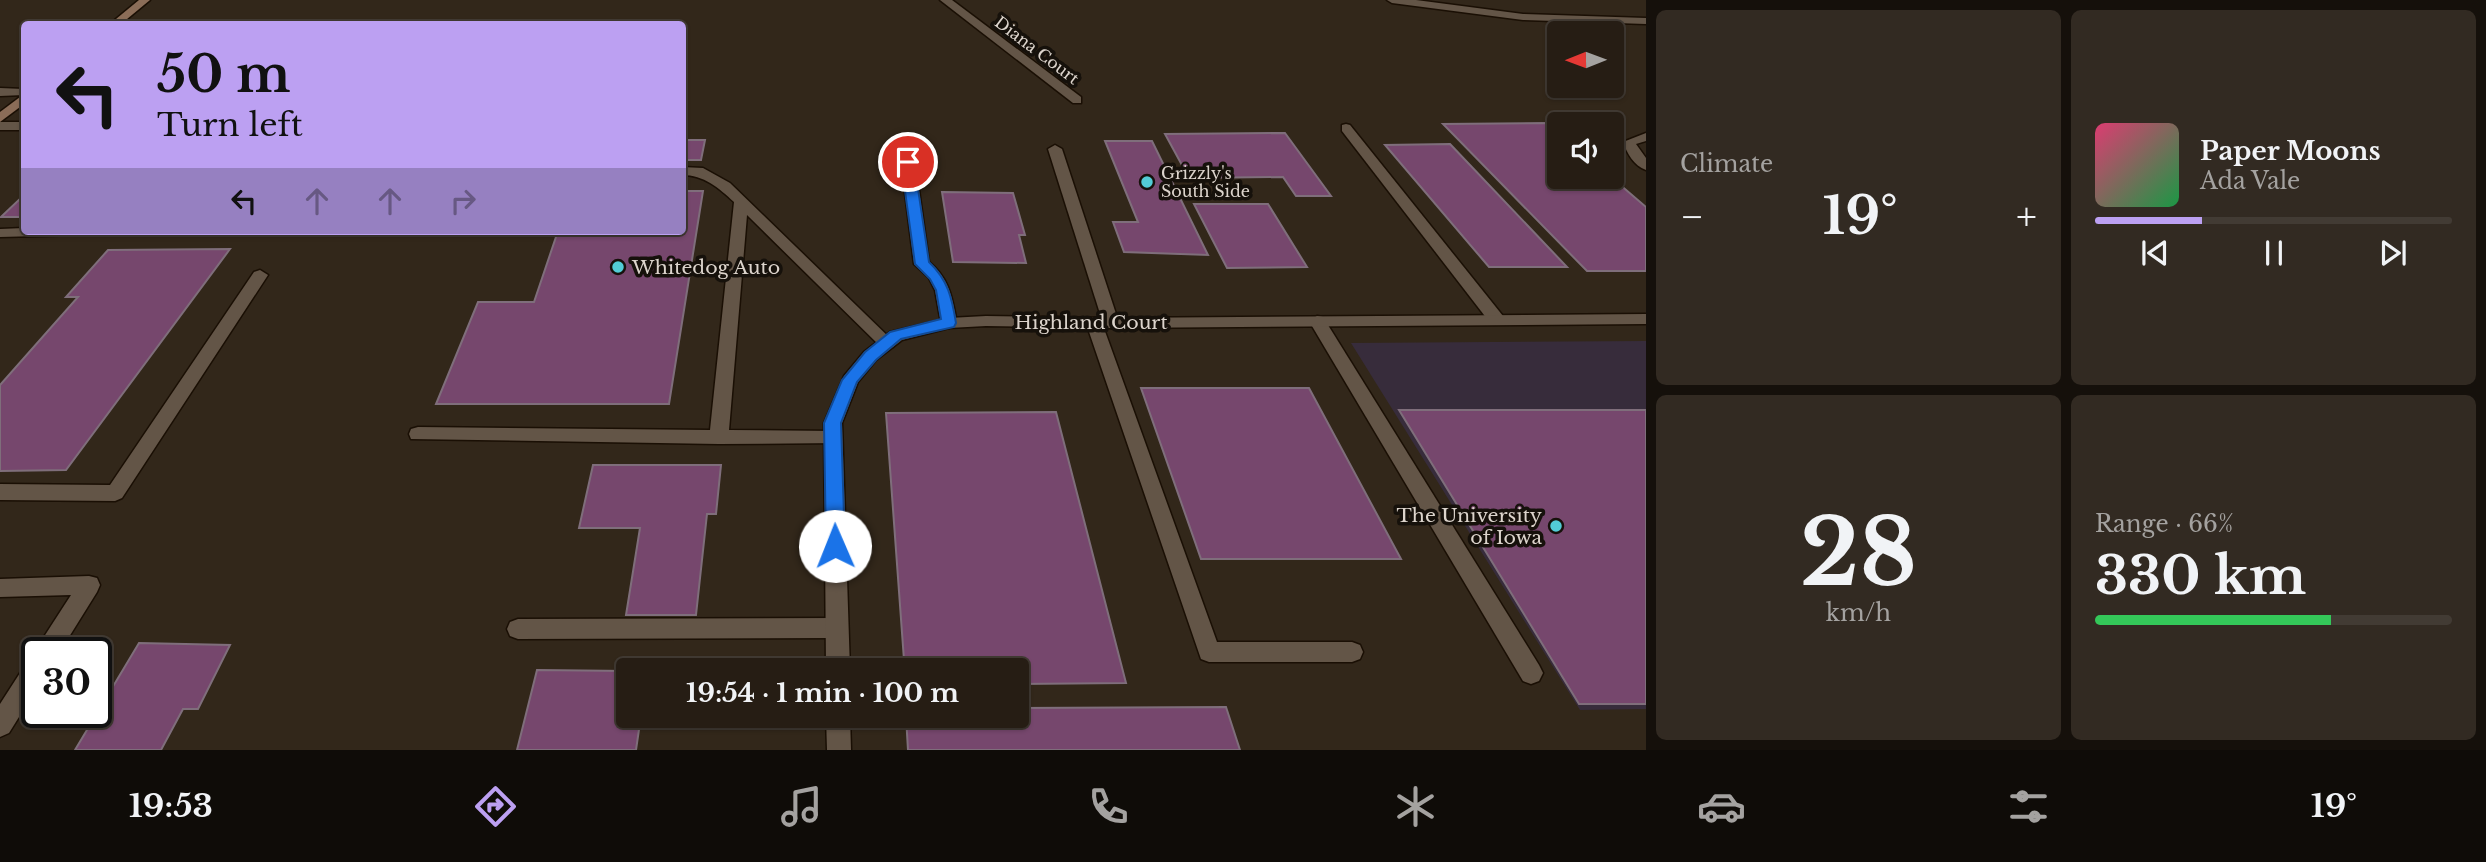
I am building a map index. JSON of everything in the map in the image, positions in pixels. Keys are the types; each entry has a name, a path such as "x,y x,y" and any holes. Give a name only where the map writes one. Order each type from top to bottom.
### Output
{"main road":[{"path":"119,21 145,0"},
{"path":"0,117 21,100"}],"street":[{"name":"Diana Court","path":"945,0 1077,100"},
{"path":"1392,0 1523,17 1646,21"},
{"path":"0,92 21,92"},
{"path":"0,126 21,126"},
{"path":"1346,128 1497,320"},
{"path":"1646,137 1629,142 1633,152 1646,166"},
{"path":"1055,149 1103,323 1209,652 1352,652"},
{"path":"908,162 922,264 936,276 943,290 949,323"},
{"path":"686,171 698,171 725,186 887,343"},
{"path":"719,437 741,202"},
{"path":"0,233 21,232"},
{"path":"0,492 114,493 260,275"},
{"name":"Highland Court","path":"838,658 833,423 850,380 870,356 896,336 921,327 949,323 1646,319"},
{"path":"1317,321 1531,673"},
{"path":"418,434 833,438"},
{"path":"0,588 89,585 56,637"},
{"path":"518,629 837,628"},
{"path":"0,724 21,692"},
{"path":"838,728 839,750"}],"shaded area":[{"name":"The University of Iowa","path":"1646,341 1646,709 1580,710 1351,343"}],"building":[{"path":"1547,123 1547,189 1624,188 1646,207 1646,271 1587,271 1443,124"},
{"path":"1285,133 1331,196 1296,196 1283,177 1189,178 1165,134"},
{"path":"686,140 705,140 701,160 686,160"},
{"name":"Grizzly's South Side","path":"1105,141 1152,141 1208,255 1124,252 1113,222 1138,222"},
{"path":"1450,144 1567,267 1489,267 1385,145"},
{"name":"Whitedog Auto","path":"686,191 703,191 669,404 436,404 478,302 534,302 557,235 686,235"},
{"path":"942,192 1013,193 1025,235 1019,235 1026,263 953,262"},
{"path":"21,198 21,217 1,217"},
{"path":"1194,204 1268,204 1307,267 1227,268"},
{"path":"230,249 66,470 0,471 0,385 78,297 66,297 108,250"},
{"path":"1141,388 1309,388 1401,559 1201,559"},
{"name":"The University of Iowa","path":"1399,410 1646,410 1646,704 1579,704"},
{"path":"1056,412 1126,683 1029,684 1029,658 904,658 886,413"},
{"path":"593,465 721,465 716,514 707,514 696,615 626,615 640,528 579,528"},
{"path":"139,643 230,645 198,709 183,709 161,750 75,750 88,728 112,728 112,688"},
{"path":"537,670 616,671 616,728 639,728 636,750 517,750"},
{"path":"1226,707 1240,750 908,750 907,728 1029,728 1029,708"}],"place":[{"name":"Grizzly's South Side","path":"1147,182"},
{"name":"Whitedog Auto","path":"618,267"},
{"name":"The University of Iowa","path":"1556,526"}],"route":[{"path":"835,546 833,423 850,380 870,356 896,336 921,327 949,323 943,290 936,276 922,264 908,162"}]}
